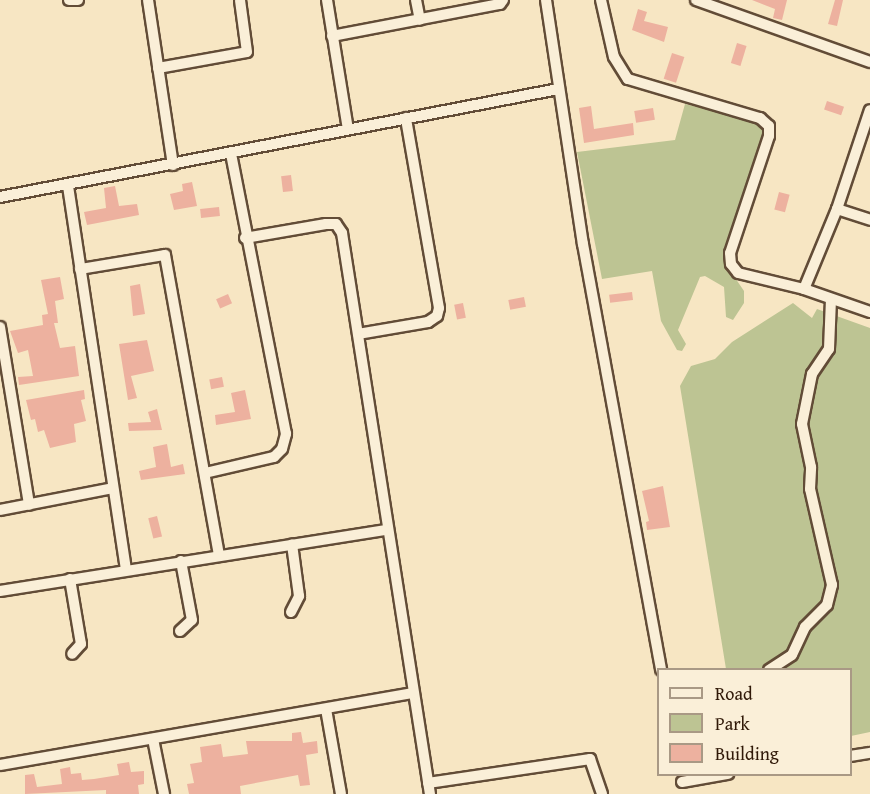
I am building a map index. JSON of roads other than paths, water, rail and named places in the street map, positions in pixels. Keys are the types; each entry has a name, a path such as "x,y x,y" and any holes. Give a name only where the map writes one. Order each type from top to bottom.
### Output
{"street":[{"path":"69,0 78,0"},
{"path":"148,0 173,165"},
{"path":"158,68 247,52 240,0"},
{"path":"327,0 348,129"},
{"path":"416,0 420,20"},
{"path":"332,36 500,4 503,0"},
{"path":"546,0 558,89 661,668"},
{"path":"601,0 614,57 628,79 760,118 769,126 769,136 730,253 731,264 738,273 804,289 870,312"},
{"path":"696,0 870,62"},
{"path":"0,197 68,186 558,89"},
{"path":"804,289 867,131 870,110"},
{"path":"358,334 428,322 437,316 439,308 406,118"},
{"path":"206,473 274,457 282,449 286,434 245,238 231,153"},
{"path":"68,186 126,570"},
{"path":"837,209 870,220"},
{"path":"245,238 336,224 342,233 386,530 429,788 590,759 602,794"},
{"path":"80,269 165,255 219,554"},
{"path":"771,668 792,655 805,627 826,605 832,585 810,489 811,466 802,424 812,374 829,349 831,299"},
{"path":"0,327 29,505"},
{"path":"0,510 113,488"},
{"path":"0,591 219,554 386,530"},
{"path":"291,612 298,596 292,544"},
{"path":"180,631 192,620 181,561"},
{"path":"70,579 81,644 72,654"},
{"path":"0,765 413,693"},
{"path":"326,709 341,794"},
{"path":"153,739 164,794"},
{"path":"852,756 870,753"},
{"path":"682,794 681,778 704,776"}]}
